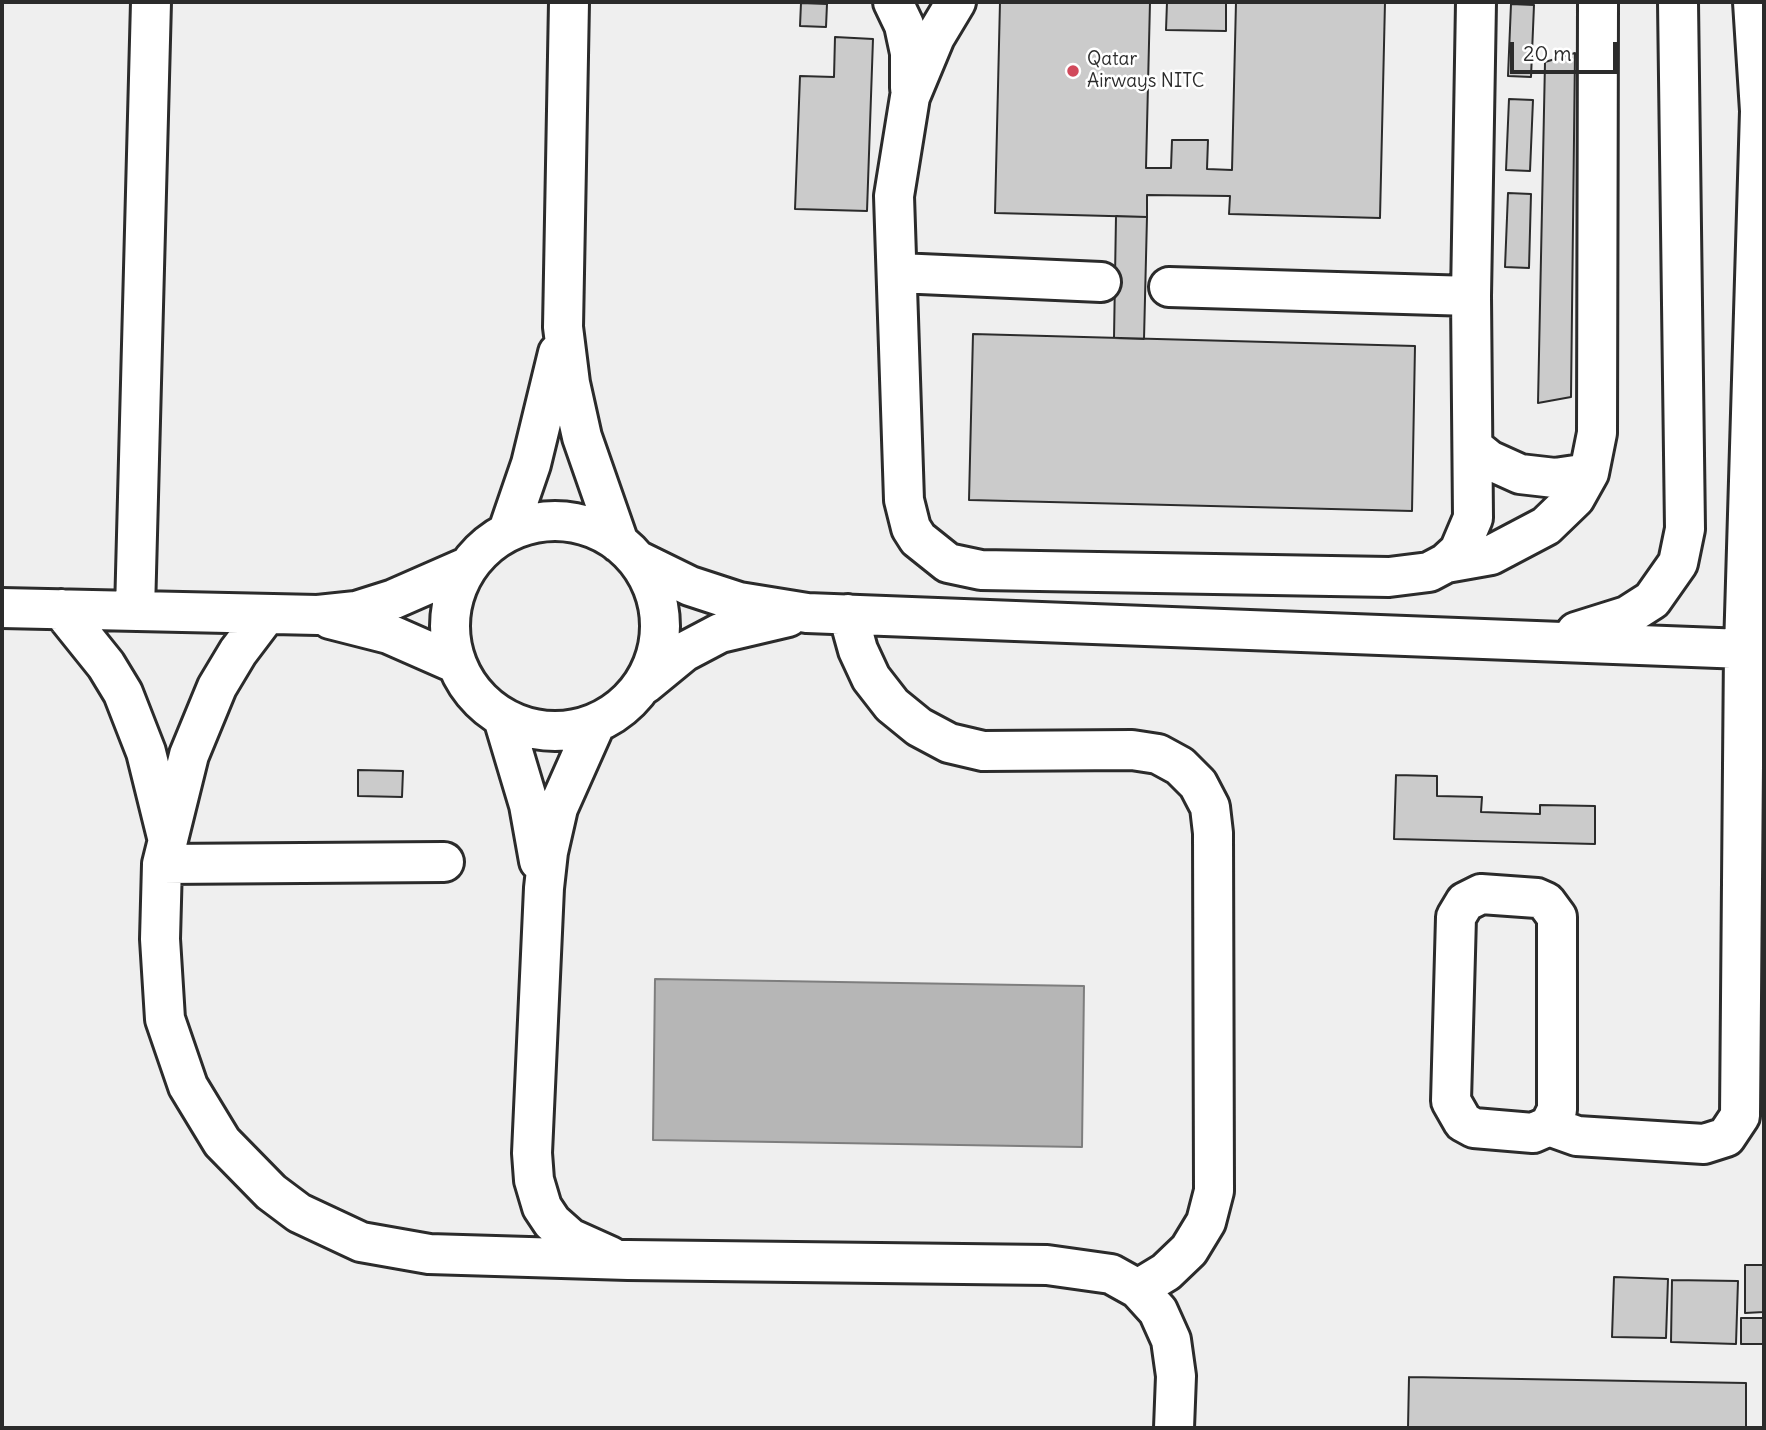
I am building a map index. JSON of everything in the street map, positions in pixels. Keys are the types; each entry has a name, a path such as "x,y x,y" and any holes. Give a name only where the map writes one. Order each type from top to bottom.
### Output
{"lane":[{"path":"135,611 151,2"},
{"path":"569,2 563,327 582,437 629,552 654,590 661,623 657,656 643,686"},
{"path":"893,2 904,25 910,53 910,97 894,196 904,500 911,528 918,539 948,563 981,570 1390,577 1419,575 1446,563 1491,555 1546,526 1575,498 1589,473 1597,433 1598,2"},
{"path":"910,97 935,37 957,2"},
{"path":"1446,563 1464,543 1474,518 1471,296 1476,2"},
{"path":"1545,641 1627,617 1652,600 1678,564 1685,529 1678,2"},
{"path":"1549,1126 1557,1110 1557,917 1546,902 1537,898 1489,894 1472,897 1456,916 1451,1101 1463,1122 1486,1132 1533,1133 1549,1126 1577,1136 1704,1144 1726,1137 1735,1128 1740,1116 1752,845 1744,649 1762,176 1752,2"},
{"path":"898,273 1101,282"},
{"path":"1169,287 1471,296"},
{"path":"508,531 534,453 563,327"},
{"path":"1473,447 1489,460 1521,474 1555,478 1589,473"},
{"path":"807,613 720,633 684,652 643,686 622,709 594,725 563,732 532,730 502,718 483,704 467,685 455,663 449,639 455,589 467,567 485,546 508,531 536,522 565,521 594,528 629,552 690,586 739,602 807,613 1744,649"},
{"path":"2,608 318,615 356,611 394,599 467,567"},
{"path":"61,609 106,665 123,693 146,752 165,851 161,975 166,1019 174,1051 202,1114 244,1168 299,1213 361,1242 395,1250 628,1260 1047,1265 1111,1274 1138,1289 1158,1311 1171,1340 1176,1376 1174,1428"},
{"path":"848,614 858,650 871,678 892,705 919,727 949,743 983,751 1132,750 1158,754 1180,766 1198,784 1210,807 1213,833 1214,1191 1206,1222 1189,1250 1166,1272 1138,1289"},
{"path":"165,851 200,724 238,652 266,615"},
{"path":"318,615 389,634 423,646 455,663"},
{"path":"502,718 529,805 544,888"},
{"path":"594,725 558,808 544,888 532,1153 534,1180 542,1207 552,1222 570,1238 606,1255 628,1260"},
{"path":"165,851 444,862"}],"shaded area":[{"path":"2,2 1764,2 1764,1428 2,1428"},
{"path":"655,979 1084,986 1082,1147 653,1140"}],"building":[{"name":"Qatar Airways NITC","path":"1000,2 1150,2 1146,168 1171,168 1172,140 1208,140 1207,169 1232,170 1236,2 1385,2 1380,218 1229,214 1230,196 1147,195 1147,217 995,213"},
{"name":"Qatar Airways NITC","path":"1167,2 1226,2 1226,31 1166,30"},
{"path":"801,3 827,4 826,27 800,26"},
{"path":"1511,4 1534,5 1531,77 1508,76"},
{"path":"835,37 873,39 867,211 795,209 800,76 834,77"},
{"path":"1575,53 1571,397 1538,403 1545,62"},
{"path":"1509,99 1533,100 1530,171 1506,170"},
{"path":"1508,193 1531,194 1529,268 1505,267"},
{"path":"1116,216 1147,217 1144,339 1114,338"},
{"path":"973,334 1415,346 1412,511 969,500"},
{"path":"358,770 403,771 402,797 358,796"},
{"path":"1396,775 1437,776 1437,796 1482,797 1481,812 1540,814 1540,805 1595,806 1595,844 1394,839"},
{"path":"1745,1265 1764,1265 1764,1312 1745,1313"},
{"path":"1614,1277 1668,1279 1666,1338 1612,1337"},
{"path":"1672,1280 1738,1281 1736,1344 1671,1342"},
{"path":"1741,1318 1764,1318 1764,1344 1741,1344"},
{"path":"1409,1377 1746,1383 1746,1428 1408,1428"}],"place":[{"name":"Qatar Airways NITC","path":"1073,71"}]}
